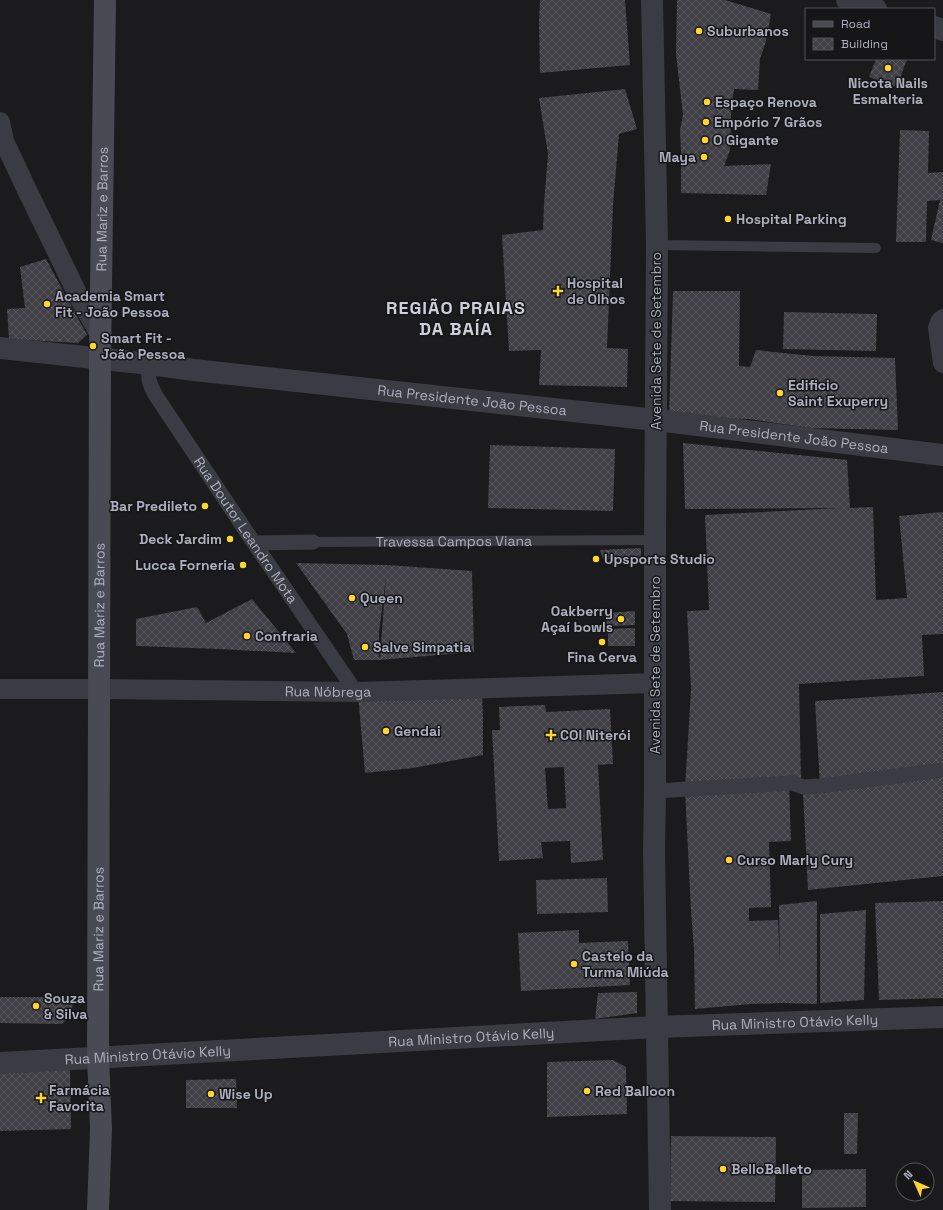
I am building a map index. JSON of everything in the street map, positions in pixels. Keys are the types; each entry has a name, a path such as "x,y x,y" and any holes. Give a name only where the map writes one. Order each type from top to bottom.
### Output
{"main road":[{"name":"Rua Mariz e Barros","path":"98,1210 101,1129 98,1057 100,335 105,0"}],"street":[{"name":"Avenida Sete de Setembro","path":"652,0 657,245 654,540 656,683 654,851 660,1210"},
{"path":"848,0 873,8"},
{"path":"0,122 4,141 26,188 80,299 100,335"},
{"path":"943,319 938,328 943,363"},
{"name":"Rua Presidente João Pessoa","path":"0,348 656,420 943,455"},
{"name":"Rua Doutor Leandro Mota","path":"150,364 148,373 149,381 156,396 356,692"},
{"name":"Travessa Campos Viana","path":"254,543 313,542"},
{"name":"Rua Nóbrega","path":"0,689 356,692 656,683"},
{"path":"655,791 792,783 803,787 820,786 943,770"},
{"name":"Rua Ministro Otávio Kelly","path":"0,1063 656,1027 943,1017"}],"lane":[{"path":"657,245 876,248"},
{"name":"Travessa Campos Viana","path":"313,542 654,540"}],"building":[{"path":"540,0 625,0 630,65 540,73"},
{"path":"677,0 725,0 771,14 766,41 760,59 758,90 734,89 731,114 730,150 724,166 771,164 766,195 681,193 680,130 683,115 676,54"},
{"name":"Nicota Nails Esmalteria","path":"876,60 907,60 897,87 869,77"},
{"path":"625,89 637,129 619,134 613,205 607,348 628,349 627,387 539,385 541,350 509,351 502,235 543,230 548,154 539,98"},
{"path":"900,130 929,131 928,173 943,172 943,243 931,240 940,200 927,201 926,242 896,242"},
{"name":"Academia Smart Fit - João Pessoa","path":"46,259 87,335 78,343 9,339 7,309 25,308 20,267"},
{"path":"673,291 740,291 739,366 750,367 756,350 812,356 895,358 898,430 810,428 749,419 669,417"},
{"path":"784,312 877,314 876,351 783,349"},
{"path":"683,443 847,460 850,508 873,507 876,600 907,598 899,516 943,512 943,634 922,635 924,676 799,684 801,780 685,788 691,690 687,611 709,610 705,515 840,508 685,509"},
{"path":"490,445 615,449 613,511 488,508"},
{"path":"641,548 641,558 603,559 600,550"},
{"path":"296,563 387,565 472,571 474,652 379,660 354,660 347,634","holes":["386,578 380,657 379,632"]},
{"path":"252,599 296,653 136,646 136,619 197,607 206,623"},
{"name":"Oakberry Açaí bowls","path":"635,611 635,625 607,626 606,613"},
{"path":"635,628 635,646 608,646 608,629"},
{"path":"943,692 943,770 820,786 815,701"},
{"path":"482,693 483,755 413,768 365,773 358,695"},
{"path":"545,705 546,712 610,709 613,764 598,765 603,860 571,863 570,841 541,842 543,858 499,861 492,730 500,730 499,707","holes":["564,767 566,808 548,809 545,768"]},
{"path":"943,774 943,876 808,890 803,792"},
{"path":"789,785 791,841 769,842 771,907 749,908 749,921 778,920 780,963 779,905 817,901 817,1004 751,1004 695,1009 694,949 685,790"},
{"path":"607,878 608,912 537,914 536,880"},
{"path":"943,901 943,998 879,1000 875,903"},
{"path":"866,910 864,1000 820,1003 820,914"},
{"name":"Castelo da Turma Miúda","path":"579,930 579,943 628,941 630,985 521,991 518,933"},
{"path":"637,992 637,1013 595,1019 598,993"},
{"name":"Souza & Silva","path":"0,997 74,997 71,1015 62,1024 0,1023"},
{"name":"Red Balloon","path":"613,1060 626,1067 627,1114 547,1117 547,1062"},
{"name":"Farmácia Favorita","path":"0,1066 70,1068 71,1129 0,1131"},
{"name":"Wise Up","path":"236,1079 237,1108 186,1108 186,1080"},
{"path":"844,1113 858,1113 857,1154 844,1154"},
{"name":"BelloBalleto","path":"671,1136 776,1137 775,1202 670,1201"},
{"path":"866,1169 866,1207 802,1208 802,1170"}],"place":[{"name":"Suburbanos","path":"699,31"},
{"name":"Nicota Nails Esmalteria","path":"888,68"},
{"name":"Espaço Renova","path":"707,102"},
{"name":"Empório 7 Grãos","path":"706,122"},
{"name":"O Gigante","path":"705,140"},
{"name":"Maya","path":"704,157"},
{"name":"Hospital Parking","path":"728,219"},
{"name":"Hospital de Olhos","path":"558,291"},
{"name":"Academia Smart Fit - João Pessoa","path":"47,304"},
{"name":"Smart Fit - João Pessoa","path":"93,346"},
{"name":"Edificio Saint Exuperry","path":"780,393"},
{"name":"Bar Predileto","path":"205,506"},
{"name":"Deck Jardim","path":"230,539"},
{"name":"Upsports Studio","path":"596,559"},
{"name":"Lucca Forneria","path":"243,565"},
{"name":"Queen","path":"352,598"},
{"name":"Oakberry Açaí bowls","path":"621,619"},
{"name":"Confraria","path":"247,636"},
{"name":"Fina Cerva","path":"602,642"},
{"name":"Salve Simpatia","path":"365,647"},
{"name":"Gendai","path":"386,731"},
{"name":"COI Niterói","path":"551,735"},
{"name":"Curso Marly Cury","path":"729,860"},
{"name":"Castelo da Turma Miúda","path":"574,964"},
{"name":"Souza & Silva","path":"36,1006"},
{"name":"Red Balloon","path":"587,1091"},
{"name":"Wise Up","path":"211,1094"},
{"name":"Farmácia Favorita","path":"41,1098"},
{"name":"BelloBalleto","path":"723,1169"}],"district":[{"name":"REGIÃO PRAIAS DA BAÍA","path":"456,318"}]}
